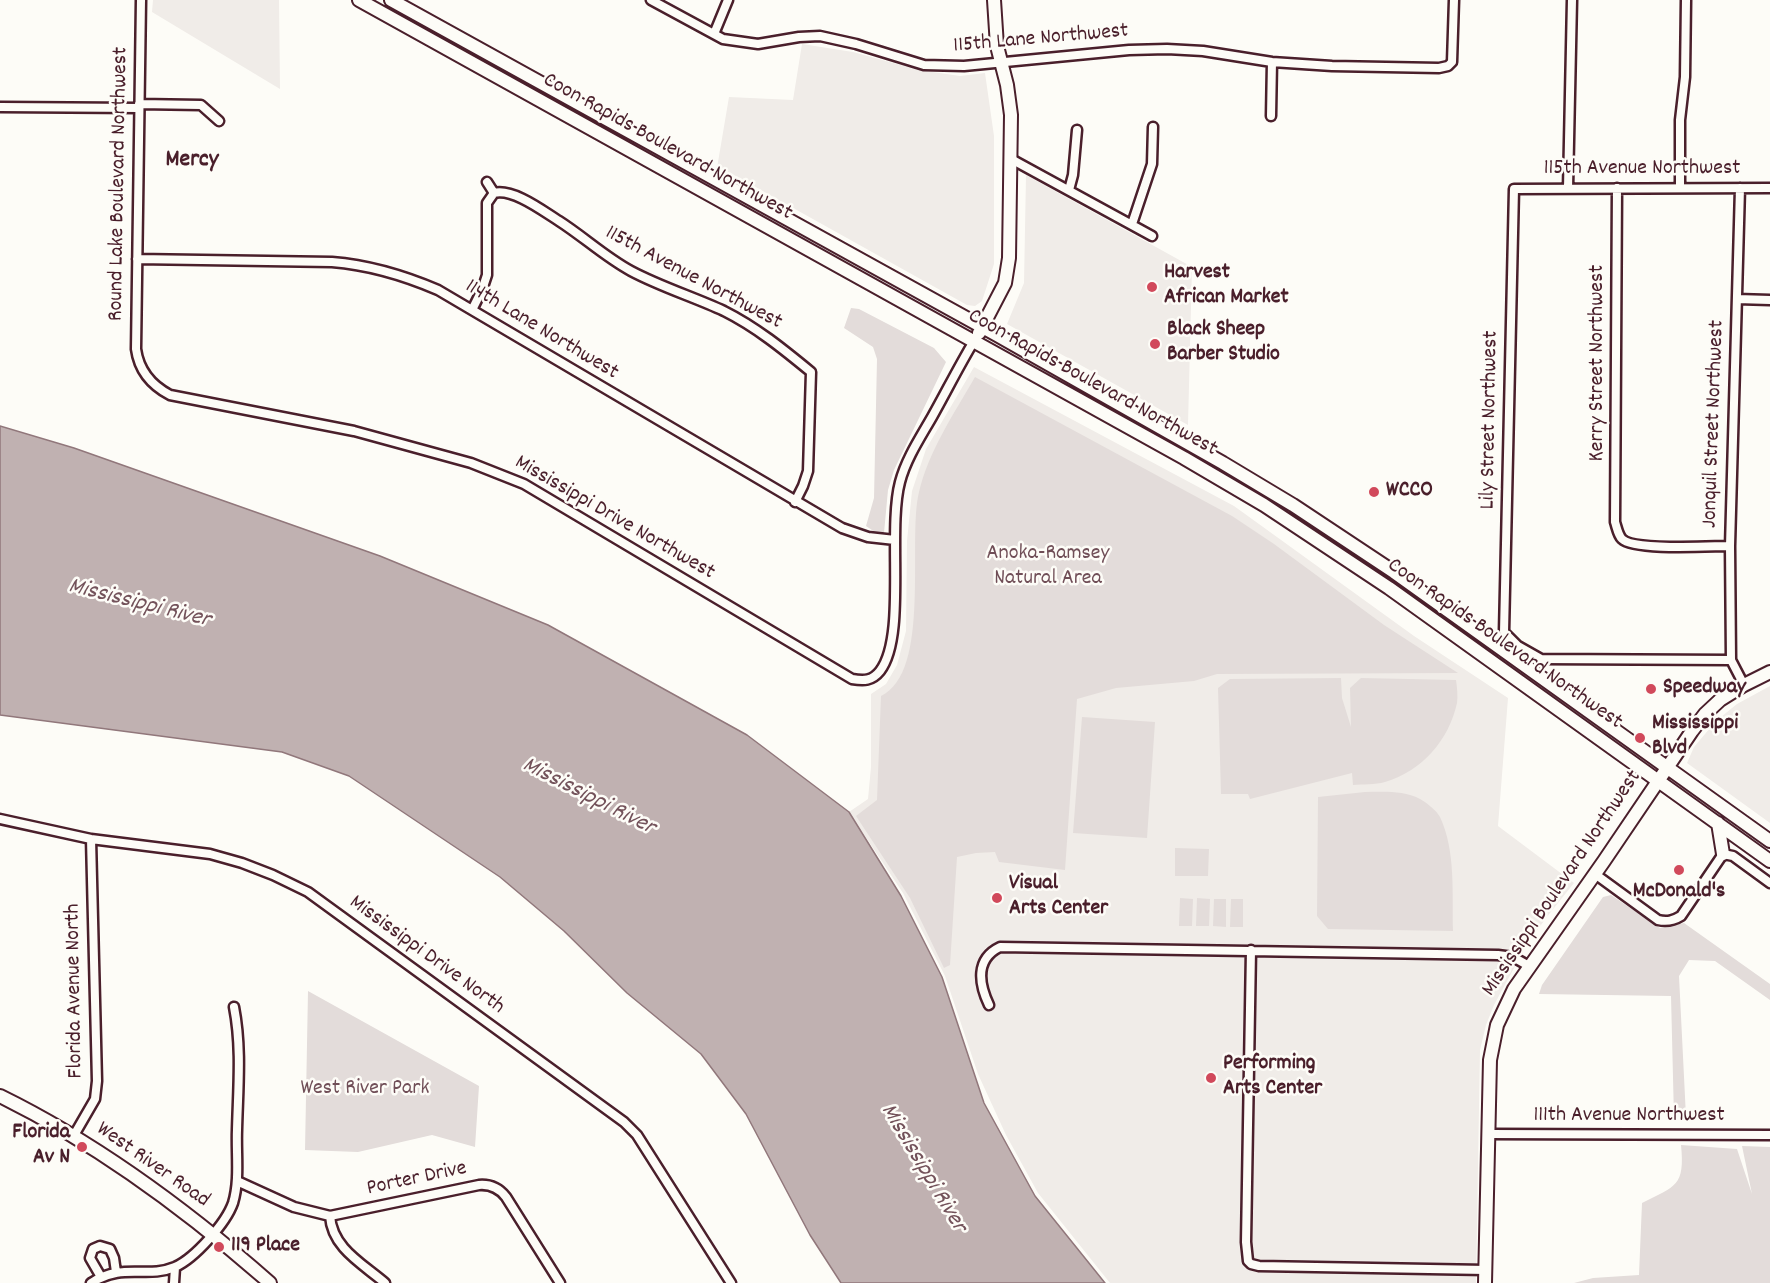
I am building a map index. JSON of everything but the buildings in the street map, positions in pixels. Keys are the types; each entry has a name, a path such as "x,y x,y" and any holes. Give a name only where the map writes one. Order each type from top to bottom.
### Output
{"main road":[{"name":"Coon Rapids Boulevard Northwest","path":"358,0 1184,458 1264,505 1389,588 1770,861"},
{"name":"Coon Rapids Boulevard Northwest","path":"391,0 1223,463 1394,572 1770,841"},
{"path":"974,342 1002,290 1008,268 1011,115 995,24 994,0"},
{"name":"Mississippi Boulevard Northwest","path":"1485,1283 1490,1060 1495,1032 1505,1004 1529,966 1705,714 1720,700 1770,672"},
{"path":"1718,823 1723,854"},
{"name":"West River Road","path":"0,1096 73,1137 133,1176 212,1234 270,1283"}],"street":[{"name":"Round Lake Boulevard Northwest","path":"141,0 136,348 141,367"},
{"name":"115th Lane Northwest","path":"651,0 723,39 758,44 820,36 856,44 924,65 964,66 1129,50 1167,49 1203,51 1272,62 1356,67 1439,68 1448,66 1452,62 1454,0"},
{"path":"714,34 728,0"},
{"path":"1568,188 1572,0"},
{"path":"1680,188 1680,120 1685,77 1686,0"},
{"path":"1271,116 1272,62"},
{"path":"0,107 201,105 219,121"},
{"path":"1132,224 1152,164 1153,127"},
{"path":"1069,190 1073,175 1077,130"},
{"path":"1011,159 1152,236"},
{"path":"472,310 487,275 488,203 494,193 487,182"},
{"name":"Kerry Street Northwest","path":"1617,188 1616,522 1620,538 1628,543 1663,547 1730,546"},
{"name":"Jonquil Street Northwest","path":"1731,660 1730,546 1740,188"},
{"name":"115th Avenue Northwest","path":"1514,189 1770,188"},
{"name":"Lily Street Northwest","path":"1514,189 1504,628 1508,637 1518,646 1541,659 1731,660"},
{"name":"115th Avenue Northwest","path":"494,193 505,191 516,196 558,220 632,272 733,316 778,344 811,372 808,471 795,502"},
{"name":"114th Lane Northwest","path":"137,259 306,261 364,266 405,276 438,290 795,502 853,533 895,540"},
{"path":"1737,299 1770,300"},
{"path":"895,540 896,505 904,468 974,342"},
{"name":"Mississippi Drive Northwest","path":"141,367 153,384 170,396 354,431 471,463 506,476 534,490 852,679 864,681 871,679 880,671 887,658 893,630 895,540"},
{"path":"1731,660 1744,685"},
{"name":"Mississippi Drive North","path":"0,819 92,839 210,854 273,875 308,892 624,1122 637,1135 731,1283"},
{"name":"Florida Avenue North","path":"73,1137 95,1099 97,1081 92,839"},
{"path":"1595,874 1658,920 1670,921 1681,916 1723,854 1733,856 1770,882"},
{"path":"989,1005 981,985 981,970 992,951 1000,947 1498,955 1513,957 1529,966"},
{"path":"1251,950 1246,1252 1248,1261 1259,1266 1486,1270"},
{"path":"91,1283 116,1272 154,1271 175,1267 191,1256 212,1234 230,1209 237,1181 240,1057 238,1025 234,1007"},
{"name":"111th Avenue Northwest","path":"1489,1134 1770,1136"},
{"name":"Porter Drive","path":"237,1181 294,1207 330,1216 479,1185 490,1185 506,1197 560,1283"},
{"path":"330,1216 333,1233 338,1242 385,1283"},
{"path":"101,1277 90,1258 93,1249 100,1246 110,1249 116,1272"},
{"path":"174,1283 175,1267"}],"shaded area":[{"path":"153,0 279,0 280,89 152,12"},
{"path":"802,44 853,52 919,70 960,76 985,73 994,136 994,264 982,301 975,306 967,305 734,175 717,168 729,97 793,100"},
{"path":"1026,175 1192,267 1188,425 1007,324 1024,283"},
{"path":"974,367 1234,506 1414,636 1508,698 1498,826 1574,883 1526,946 1494,1005 1486,1025 1480,1050 1476,1283 1110,1283 1038,1193 1006,1135 978,1074 945,976 903,893 849,812 868,799 871,767 871,694 886,684 897,665 906,631 907,541 912,491 926,449"},
{"path":"1770,686 1770,823 1687,763 1694,747 1716,721 1737,704"}],"green space":[{"path":"851,308 859,309 934,348 946,362 894,470 888,490 884,533 875,532 866,526 874,498 877,359 873,347 844,328"},
{"name":"Anoka-Ramsey Natural Area","path":"975,377 1232,516 1384,625 1458,673 1217,674 1194,681 1116,688 1077,699 1065,870 999,862 995,852 957,857 950,965 944,968 910,898 856,816 877,800 881,696 897,682 907,661 915,603 916,514 923,477 936,447"},
{"path":"1341,678 1342,698 1351,727 1350,688 1361,678 1456,680 1457,703 1448,729 1432,752 1422,762 1398,777 1381,783 1353,785 1352,773 1250,799 1248,794 1221,794 1218,688 1230,679"},
{"path":"1082,717 1155,722 1147,838 1073,833"},
{"path":"1365,792 1407,794 1425,802 1439,815 1449,844 1451,858 1453,931 1328,929 1317,916 1318,797"},
{"path":"1175,848 1209,849 1208,876 1175,876"},
{"path":"1611,895 1660,928 1684,923 1770,984 1770,1000 1715,961 1689,960 1679,976 1686,1117 1674,1118 1671,996 1539,994 1542,985 1603,897"},
{"path":"1180,898 1193,899 1192,926 1179,926"},
{"path":"1197,898 1210,899 1209,926 1196,926"},
{"path":"1214,899 1226,899 1226,927 1213,926"},
{"path":"1231,899 1243,899 1243,927 1230,927"},
{"name":"West River Park","path":"308,991 479,1086 475,1147 432,1135 358,1152 305,1150"},
{"path":"1681,1145 1737,1149 1752,1194 1742,1146 1770,1147 1770,1283 1574,1283 1593,1278 1639,1275 1642,1203 1663,1193 1676,1183 1681,1169"}],"water":[{"name":"Mississippi River","path":"0,426 74,448 380,556 548,625 747,735 849,812 901,896 942,977 984,1103 1035,1196 1105,1283 841,1283 810,1235 746,1114 701,1054 627,993 564,931 500,877 349,776 282,752 0,715"}],"place":[{"name":"Harvest African Market","path":"1152,287"},
{"name":"Black Sheep Barber Studio","path":"1155,344"},
{"name":"WCCO","path":"1374,492"},
{"name":"Speedway","path":"1651,689"},
{"name":"Mississippi Blvd","path":"1640,738"},
{"name":"McDonald's","path":"1679,870"},
{"name":"Visual Arts Center","path":"997,898"},
{"name":"Performing Arts Center","path":"1211,1078"},
{"name":"Florida Av N","path":"82,1147"},
{"name":"119 Place","path":"219,1247"}],"district":[{"name":"Mercy","path":"192,162"}]}
